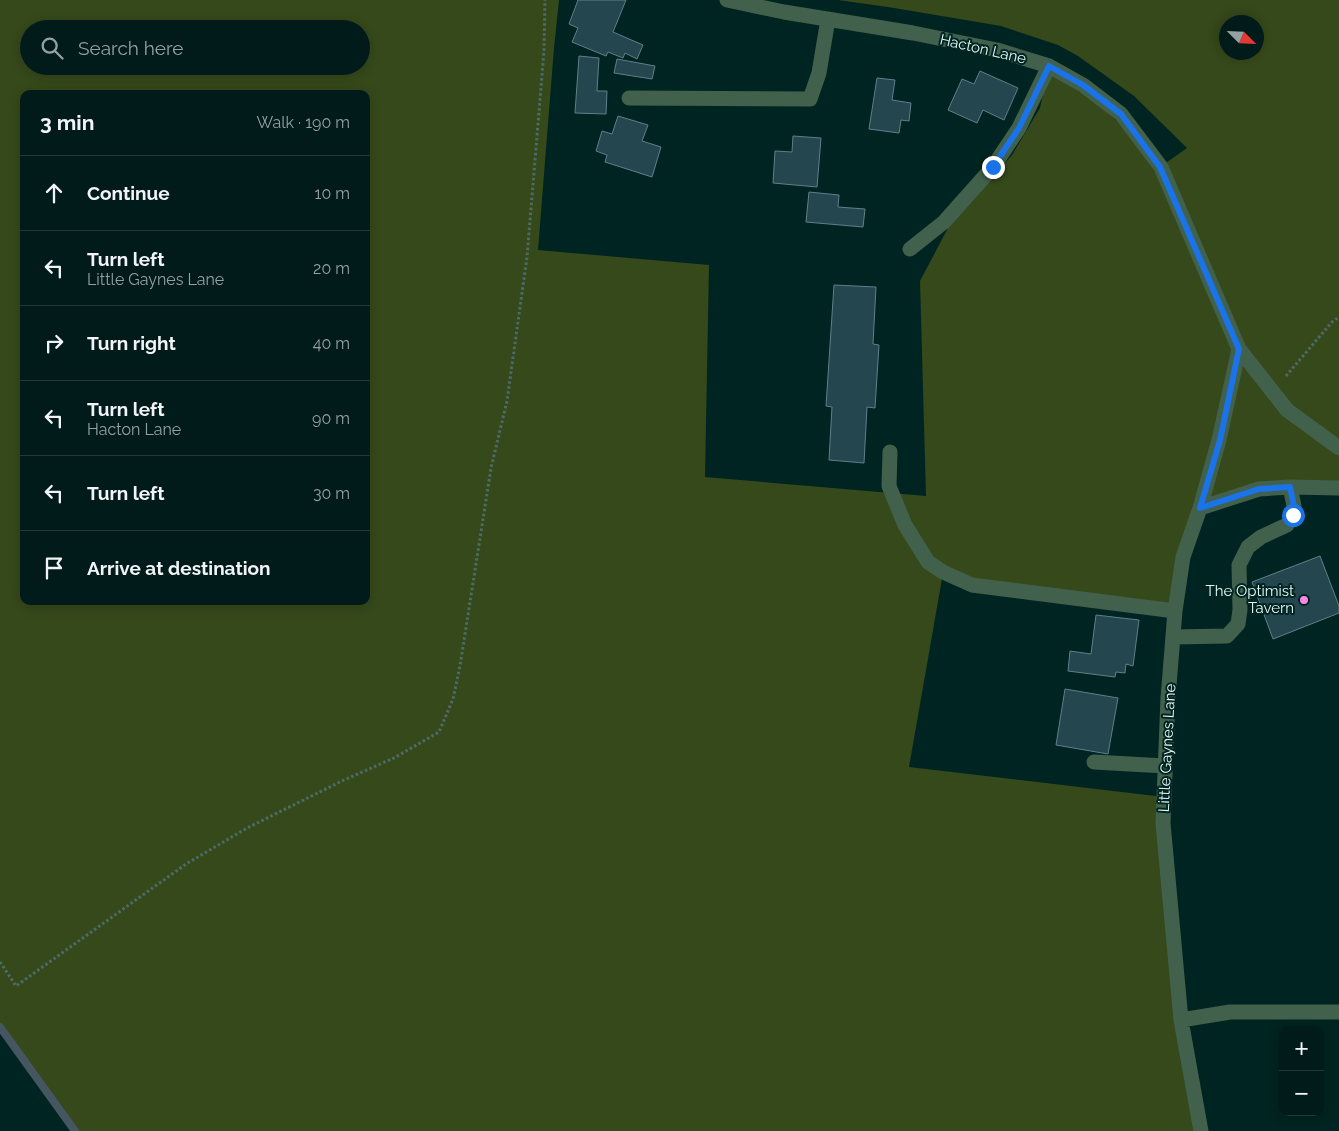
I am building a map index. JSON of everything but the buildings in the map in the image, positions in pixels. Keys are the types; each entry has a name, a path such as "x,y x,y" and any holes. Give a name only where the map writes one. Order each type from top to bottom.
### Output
{"street":[{"name":"Hacton Lane","path":"727,0 997,50 1049,66 1083,85 1121,114 1160,167 1239,349 1288,410 1339,448"},
{"path":"629,98 810,99 819,73 828,19"},
{"path":"910,249 944,222 993,167 1019,128 1049,66"},
{"name":"Little Gaynes Lane","path":"1202,1131 1181,1020 1163,823 1165,766 1175,611 1183,557 1220,440 1239,349"},
{"path":"890,452 889,486 905,525 928,562 943,572 972,585 1175,611"},
{"path":"1173,637 1227,636 1238,624 1240,610 1240,565 1248,547 1261,537 1287,525 1293,515 1294,506 1290,487"},
{"path":"1200,508 1259,489 1290,487 1339,488"},
{"path":"1094,762 1165,766"},
{"path":"1181,1020 1230,1012 1339,1012"}],"path":[{"path":"0,962 16,986 186,864 247,828 344,780 394,758 439,732 453,699 460,666 490,468 507,401 527,257 543,69 546,0"},
{"path":"1273,392 1332,322 1339,317"}],"green space":[{"path":"0,0 559,0 538,250 709,265 705,477 926,496 920,281 948,228 1012,155 1040,108 1049,66 1083,85 1160,167 1187,148 1134,96 1078,56 1058,45 1001,26 838,0 1339,0 1339,488 1290,487 1200,508 1175,611 943,573 909,767 1164,797 1163,823 1202,1131 75,1131 0,1027"}],"waterway":[{"path":"0,1027 75,1131"}],"place":[{"name":"The Optimist Tavern","path":"1304,600"}],"route":[{"path":"993,167 1019,128 1049,66 1083,85 1121,114 1160,167 1239,349 1220,440 1200,508 1259,489 1290,487 1294,506 1293,515"}]}
